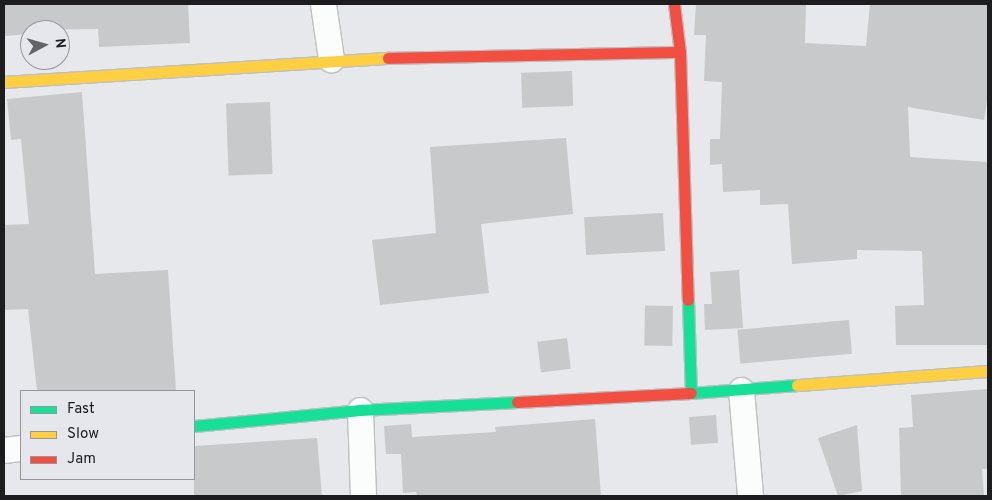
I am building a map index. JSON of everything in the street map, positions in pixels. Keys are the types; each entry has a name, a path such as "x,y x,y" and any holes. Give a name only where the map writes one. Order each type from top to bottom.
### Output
{"street":[{"path":"323,4 330,59"},
{"path":"674,4 680,52 691,393"},
{"path":"4,82 330,59 680,52"},
{"path":"195,426 360,410 741,390 988,371"},
{"path":"741,390 750,496"},
{"path":"360,410 363,496"},
{"path":"4,450 20,448"}],"building":[{"path":"4,4 188,4 190,43 99,47 98,29 70,29 70,20 20,20 20,35 4,36"},
{"path":"696,4 806,5 805,43 866,46 870,4 988,4 988,95 984,120 908,107 910,157 988,162 988,345 896,345 895,306 924,305 922,251 857,250 857,259 792,264 788,204 760,205 760,190 723,192 722,164 710,165 710,139 720,139 722,82 704,81 706,35 694,35"},
{"path":"572,71 573,106 522,108 521,73"},
{"path":"82,92 95,274 168,270 176,390 37,390 28,309 4,310 4,225 29,224 21,139 11,140 7,99"},
{"path":"270,102 273,174 229,175 226,104"},
{"path":"566,138 573,214 481,224 489,293 380,305 372,240 436,233 430,147"},
{"path":"663,213 665,251 586,255 584,217"},
{"path":"739,270 743,328 705,330 704,304 712,304 710,272"},
{"path":"645,306 673,306 672,346 644,346"},
{"path":"849,320 852,354 740,364 737,330"},
{"path":"567,338 571,369 541,372 537,342"},
{"path":"988,389 988,469 982,469 984,496 901,496 899,428 913,427 911,395"},
{"path":"716,415 718,443 691,445 689,417"},
{"path":"595,419 601,496 417,496 416,492 403,493 401,454 386,454 384,426 411,424 412,437 496,432 495,427"},
{"path":"857,425 862,491 838,496 818,438"},
{"path":"317,438 322,496 194,496 195,446"}],"traffic: fast":[{"path":"688,300 691,393 797,385"},
{"path":"195,426 360,410 517,402"}],"traffic: slow":[{"path":"4,82 388,58"},
{"path":"797,385 988,371"}],"traffic: jam":[{"path":"674,4 680,52 688,300"},
{"path":"388,58 680,52"},
{"path":"517,402 691,393"}]}
